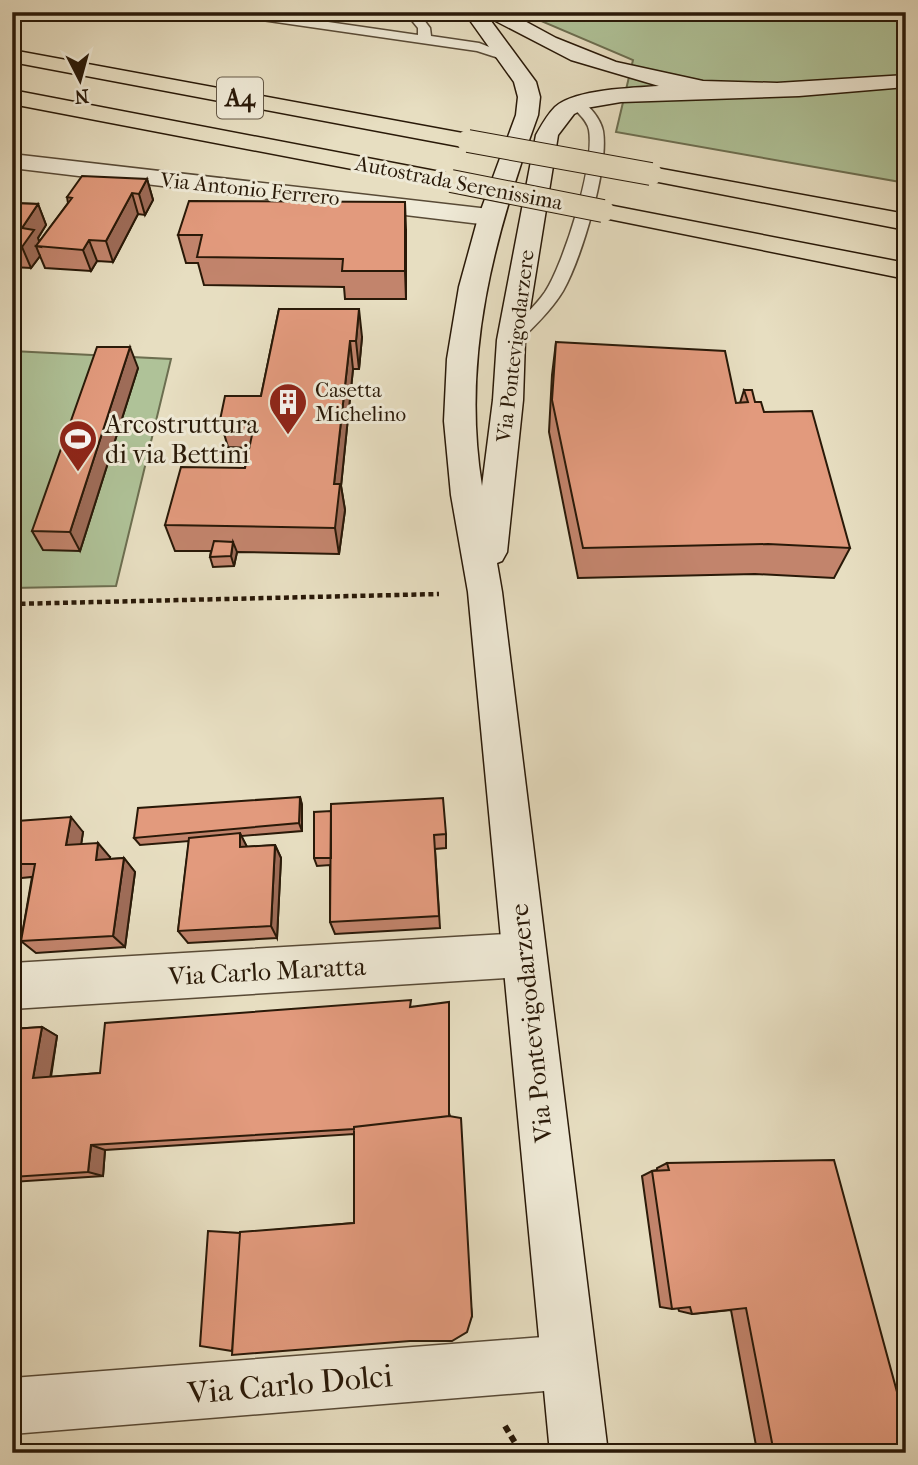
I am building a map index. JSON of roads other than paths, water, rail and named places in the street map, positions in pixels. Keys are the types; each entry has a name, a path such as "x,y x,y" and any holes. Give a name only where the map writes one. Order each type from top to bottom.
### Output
{"highway":[{"name":"Autostrada Serenissima","path":"12,56 906,222"},
{"name":"Autostrada Serenissima","path":"12,97 906,271"}],"main road":[{"name":"Via Pontevigodarzere","path":"474,12 525,82 529,97 527,115 489,217 466,312 459,399 465,471 485,592 579,1453"},
{"path":"493,12 541,40 609,66 658,79 734,90"},
{"path":"577,104 608,98 906,81"},
{"name":"Via Pontevigodarzere","path":"485,592 505,428 511,340 547,135 557,117 577,104"},
{"name":"Via Antonio Ferrero","path":"12,161 489,217"},
{"name":"Via Carlo Maratta","path":"12,986 523,955"},
{"name":"Via Carlo Dolci","path":"12,1406 569,1362"}],"lane":[{"path":"411,12 424,28 425,39"},
{"path":"259,16 479,47 508,57"},
{"path":"511,340 553,292 574,247 597,147 596,130 590,117 577,104"}],"place":[{"name":"Casetta Michelino","path":"288,436"},
{"name":"Arcostruttura di via Bettini","path":"78,473"}]}
